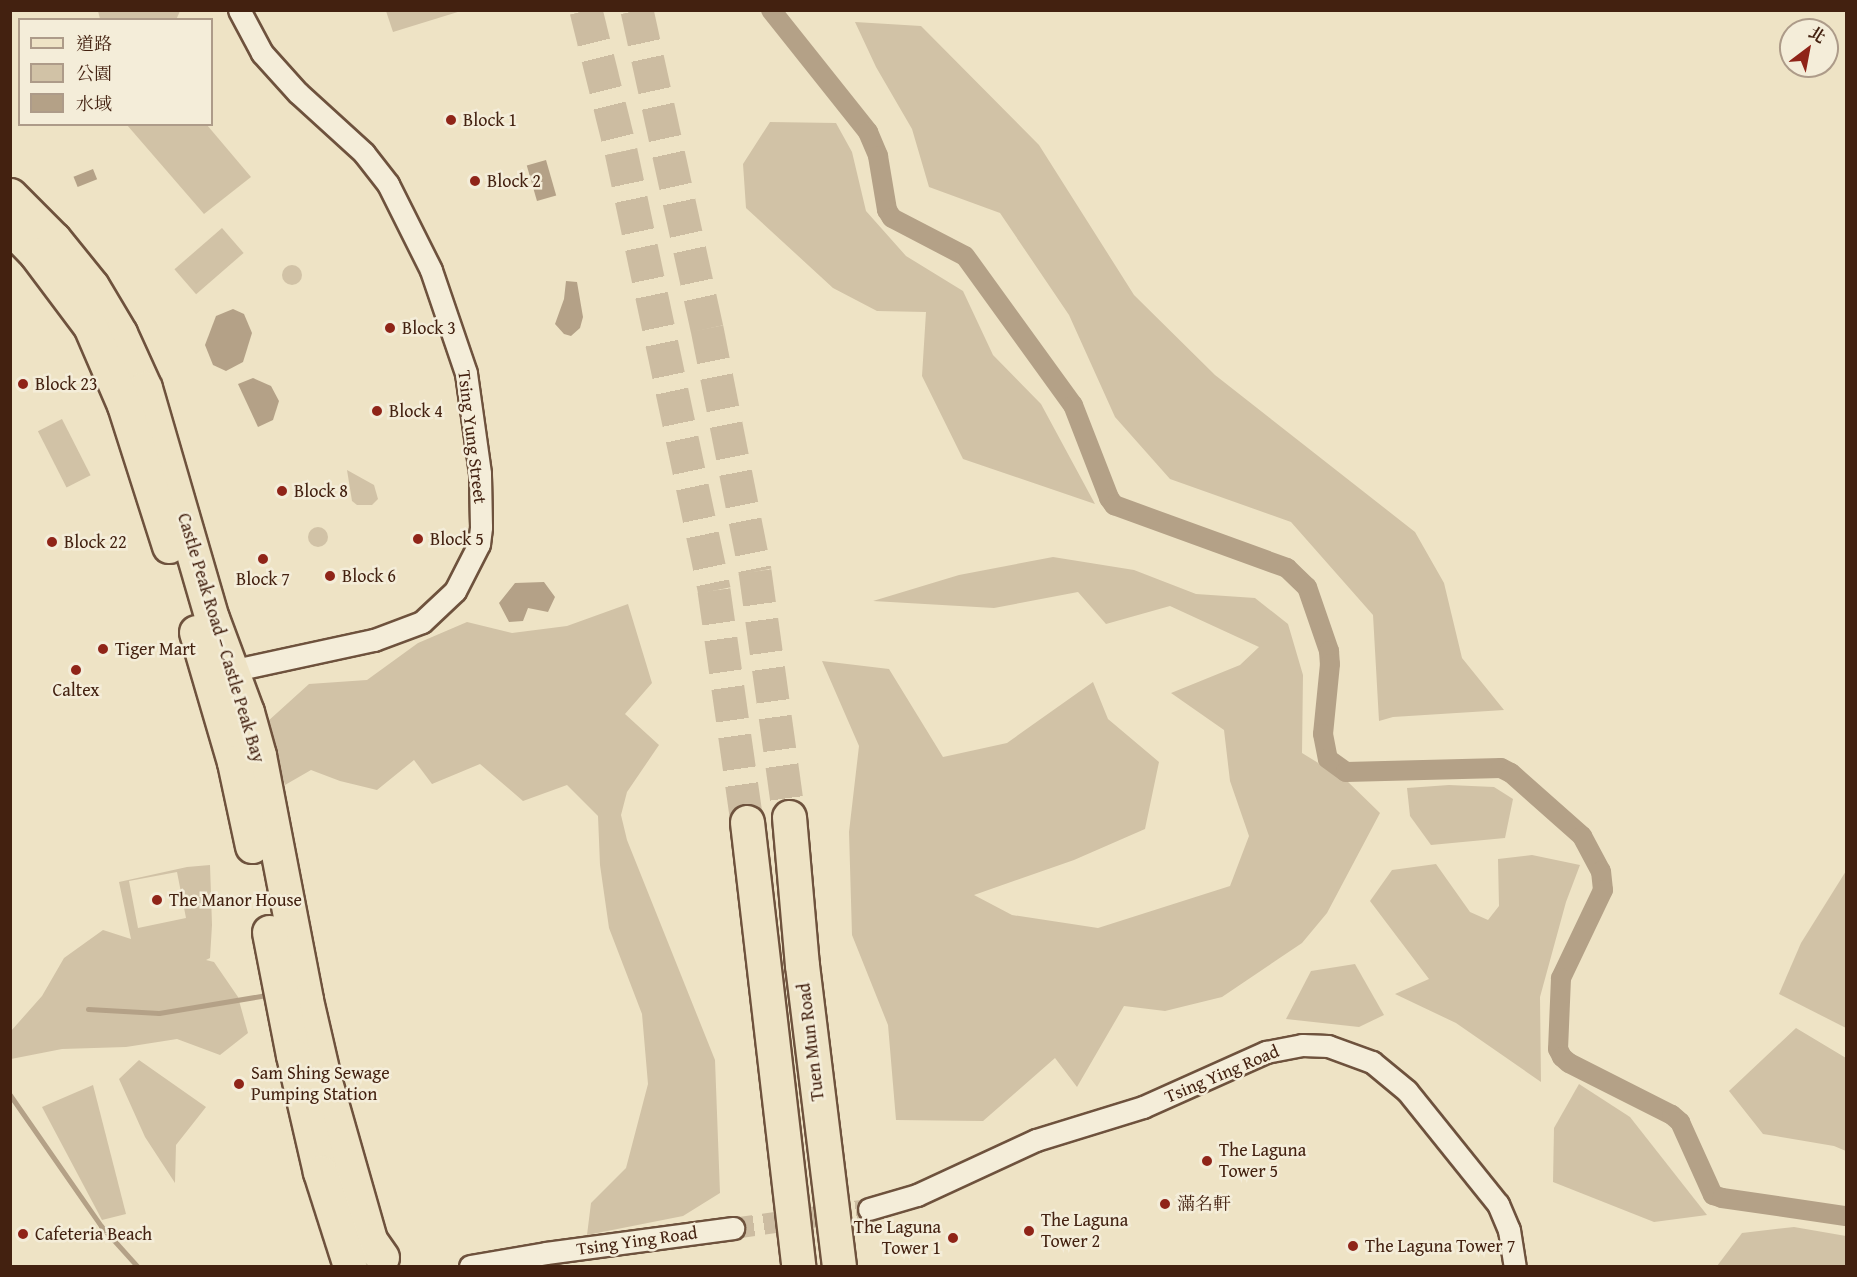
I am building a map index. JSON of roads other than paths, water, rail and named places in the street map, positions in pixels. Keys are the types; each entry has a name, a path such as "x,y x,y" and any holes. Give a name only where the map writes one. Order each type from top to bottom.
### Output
{"main road":[{"name":"Castle Peak Road – Castle Peak Bay","path":"10,195 54,239 92,286 134,361 165,455 212,618 220,674 293,1055 320,1172 350,1266"},
{"name":"Castle Peak Road – Castle Peak Bay","path":"10,227 36,254 69,295 90,326 110,370 220,674 259,755 301,977 327,1089 370,1240 384,1263"},
{"name":"Tuen Mun Road","path":"789,817 801,965 839,1266"},
{"path":"747,822 798,1266"}],"street":[{"name":"Tsing Yung Street","path":"220,674 374,640 422,622 454,591 468,570 479,544 482,507 480,473 466,373 431,270 388,184 364,153 298,93 262,52 239,10"},
{"name":"Tsing Ying Road","path":"869,1209 917,1195 1036,1140 1143,1107 1266,1052 1302,1045 1328,1046 1372,1062 1407,1091 1498,1204 1509,1230 1515,1266"},
{"name":"Tsing Ying Road","path":"470,1266 536,1254 733,1228"}],"water":[{"path":"546,160 556,196 537,201 527,166"},
{"path":"93,169 97,179 78,187 74,177"},
{"path":"566,281 577,282 583,317 580,328 571,336 564,334 555,324 564,299"},
{"path":"233,309 244,314 252,333 243,362 226,371 213,365 205,345 216,316"},
{"path":"253,378 271,386 279,401 273,420 258,427 238,384"},
{"path":"544,582 555,597 548,612 528,608 523,621 509,622 499,603 515,583"}],"waterway":[{"path":"771,10 868,132 878,156 887,210 892,218 965,256 1073,405 1109,498 1114,505 1287,568 1307,587 1329,651 1330,664 1323,734 1328,759 1346,772 1501,768 1511,773 1582,836 1601,871 1603,890 1561,978 1558,1049 1562,1057 1569,1063 1672,1115 1680,1122 1713,1195 1846,1216"},
{"path":"88,1009 159,1013 266,995"},
{"path":"10,1095 101,1226 137,1266"}],"tunnel":[{"path":"586,10 621,151 714,590 747,822"},
{"path":"637,10 707,328 755,571 789,817"},
{"path":"733,1228 869,1209"}],"place":[{"name":"Block 1","path":"451,120"},
{"name":"Block 2","path":"475,181"},
{"name":"Block 3","path":"390,328"},
{"name":"Block 23","path":"23,384"},
{"name":"Block 4","path":"377,411"},
{"name":"Block 8","path":"282,491"},
{"name":"Block 5","path":"418,539"},
{"name":"Block 22","path":"52,542"},
{"name":"Block 7","path":"263,559"},
{"name":"Block 6","path":"330,576"},
{"name":"Tiger Mart","path":"103,649"},
{"name":"Caltex","path":"76,670"},
{"name":"The Manor House","path":"157,900"},
{"name":"Sam Shing Sewage Pumping Station","path":"239,1084"},
{"name":"The Laguna Tower 5","path":"1207,1161"},
{"name":"滿名軒","path":"1165,1204"},
{"name":"The Laguna Tower 2","path":"1029,1231"},
{"name":"Cafeteria Beach","path":"23,1234"},
{"name":"The Laguna Tower 1","path":"953,1238"},
{"name":"The Laguna Tower 7","path":"1353,1246"}]}
